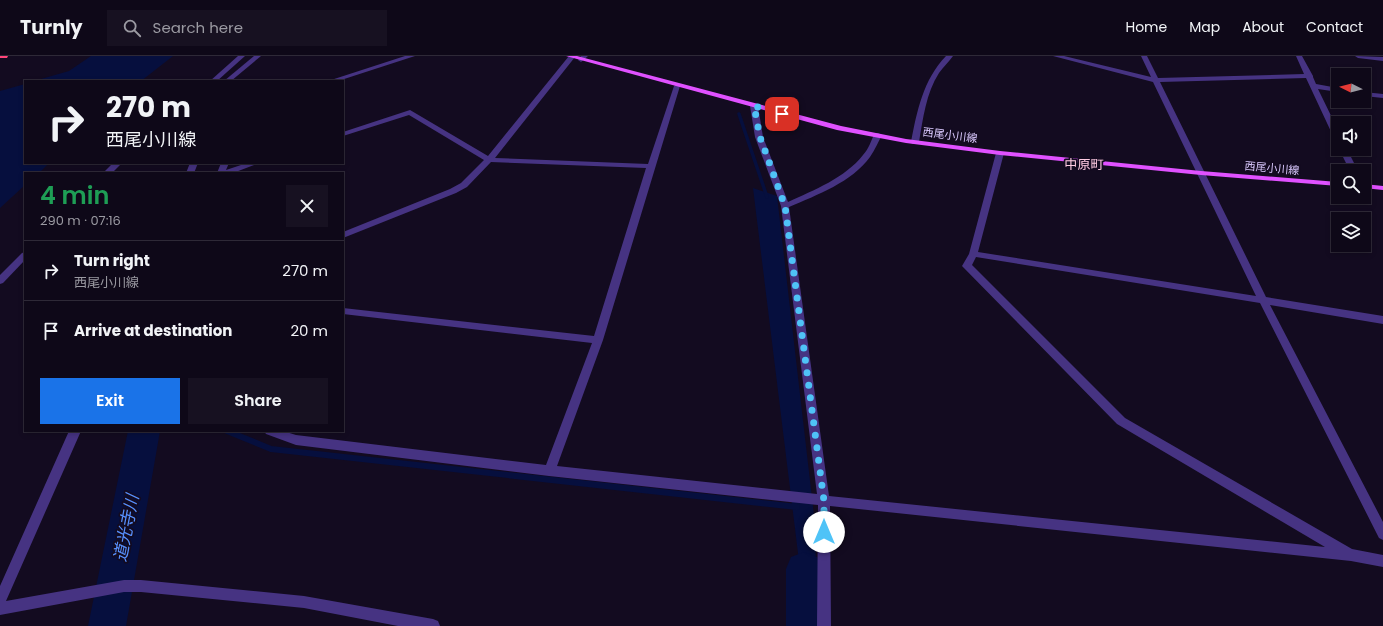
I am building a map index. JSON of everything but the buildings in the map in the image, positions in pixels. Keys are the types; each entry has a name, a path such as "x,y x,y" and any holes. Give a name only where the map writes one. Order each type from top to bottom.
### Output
{"main road":[{"name":"西尾小川線","path":"570,57 583,58 677,86 840,128 914,142 1000,153 1201,173 1331,183"},
{"path":"1371,187 1383,188"}],"street":[{"path":"214,80 242,56"},
{"path":"228,80 258,56"},
{"path":"334,80 412,56"},
{"path":"914,142 920,112 930,82 950,56"},
{"path":"1056,56 1155,80 1310,76"},
{"path":"1144,56 1263,300 1383,534"},
{"path":"1299,56 1310,76 1313,86 1331,123"},
{"path":"1358,56 1383,59"},
{"path":"344,235 453,191 464,185 489,160 570,57"},
{"path":"549,471 598,340 677,86"},
{"path":"1313,86 1331,89"},
{"path":"1371,95 1383,96"},
{"path":"754,106 760,137 785,206 824,501 824,626"},
{"path":"344,134 410,112 489,160 651,166"},
{"path":"785,206 819,191 851,170 866,158 878,135"},
{"path":"1000,153 973,254 967,266 1121,421 1351,555"},
{"path":"108,172 117,164"},
{"path":"228,172 252,164"},
{"path":"973,254 1383,320"},
{"path":"0,281 24,256"},
{"path":"344,311 598,340"},
{"path":"0,601 75,432"},
{"path":"273,432 296,440 549,471 1351,555 1383,561"},
{"path":"0,609 124,586 141,586 304,602 433,626"}],"shaded area":[{"path":"91,56 173,56 142,80 38,80 69,71"},
{"path":"24,84 24,164 48,164 40,172 24,172 24,186 0,208 0,91"},
{"path":"753,188 777,196 815,524 817,626 807,626"}],"waterway":[{"path":"739,114 767,197"},
{"name":"道光寺川","path":"107,626 144,432"},
{"path":"229,432 271,449 797,507"},
{"path":"804,569 805,626"}],"district":[{"name":"中原町","path":"1084,164"}],"route":[{"path":"782,114 754,106 760,137 785,206 824,501 824,532"}]}
